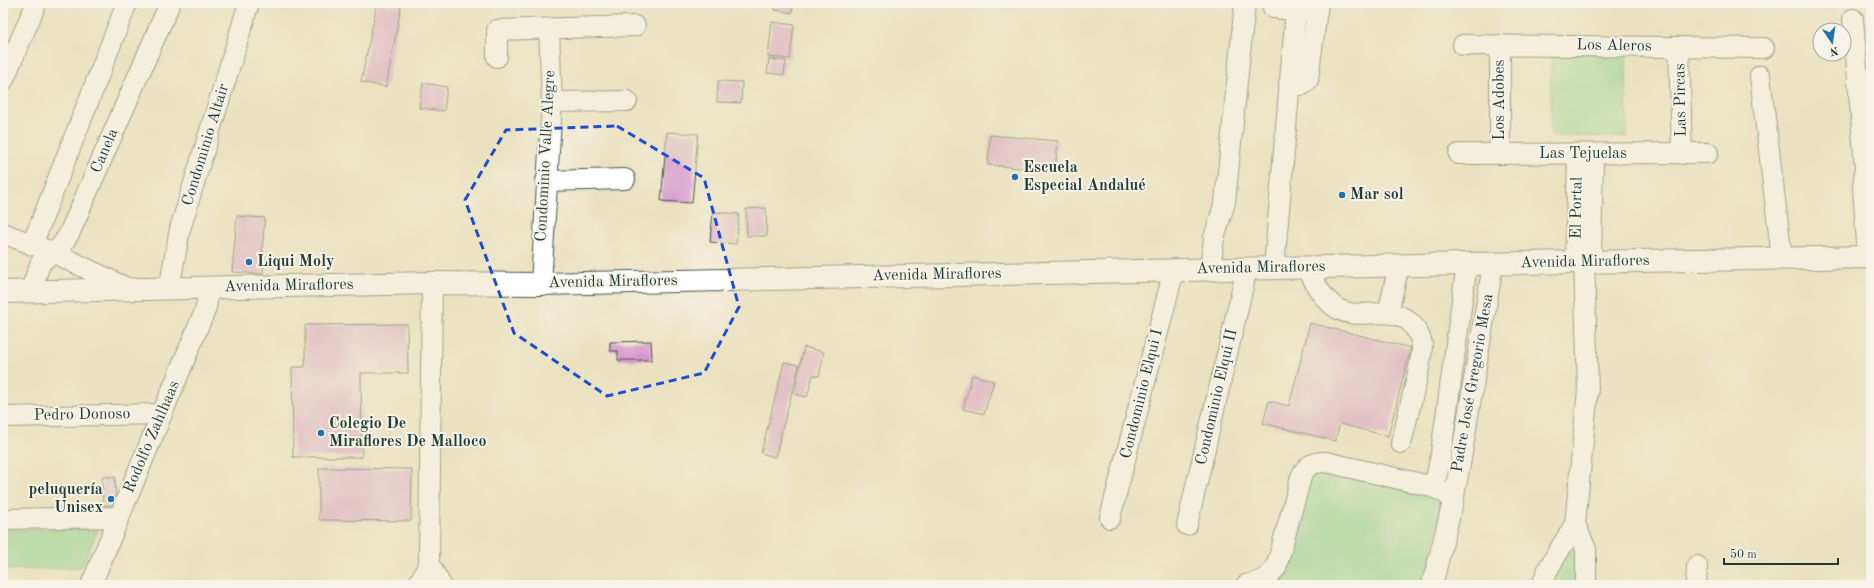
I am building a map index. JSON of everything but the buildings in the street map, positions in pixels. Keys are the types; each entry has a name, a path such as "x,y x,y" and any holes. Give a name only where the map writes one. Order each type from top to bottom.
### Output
{"main road":[{"name":"Avenida Miraflores","path":"3,292 432,283 541,284 1399,265 1869,257"}],"street":[{"path":"32,245 127,3"},
{"name":"Canela","path":"30,292 38,266 44,258 61,246 69,234 170,3"},
{"name":"Condominio Altair","path":"169,289 180,229 249,3"},
{"path":"1210,270 1214,238 1225,202 1245,3"},
{"path":"3,81 36,4"},
{"path":"1273,8 1296,10 1317,8 1308,80 1302,85 1290,84"},
{"path":"1274,268 1296,10"},
{"path":"1853,19 1865,166 1863,188 1869,257"},
{"path":"498,57 497,30 635,26"},
{"name":"Condominio Valle Alegre","path":"541,284 546,180 552,102 549,28"},
{"name":"Los Aleros","path":"1463,45 1764,48"},
{"name":"Los Adobes","path":"1500,45 1500,154"},
{"name":"Las Pircas","path":"1679,47 1682,154"},
{"path":"1760,76 1782,258"},
{"path":"552,102 627,101"},
{"name":"Las Tejuelas","path":"1459,154 1708,154"},
{"name":"El Portal","path":"1575,524 1588,389 1583,262 1586,154"},
{"path":"546,180 625,179"},
{"path":"3,233 52,252 131,290"},
{"name":"Padre José Gregorio Mesa","path":"1430,486 1436,478 1440,460 1467,264"},
{"name":"Padre José Gregorio Mesa","path":"1432,585 1453,502 1493,264"},
{"path":"1388,313 1399,265"},
{"path":"1308,268 1316,286 1327,301 1339,310 1352,312 1388,313 1405,319 1412,324 1419,333 1422,343 1421,358 1401,443"},
{"name":"Condominio Elqui II","path":"1187,525 1247,269"},
{"name":"Condominio Elqui I","path":"1110,518 1174,270"},
{"path":"418,585 429,564 432,283"},
{"name":"Rodolfo Zahlhaas","path":"91,585 206,308 209,288"},
{"name":"Pedro Donoso","path":"3,417 162,414"},
{"name":"Padre José Gregorio Mesa","path":"1246,585 1277,576 1301,477 1305,468 1312,463 1326,462 1430,486 1446,493 1453,502"},
{"path":"3,519 118,517"},
{"path":"1542,585 1548,569 1575,524"},
{"path":"1575,524 1586,549 1586,585"},
{"path":"429,564 441,585"}],"highlighted area":[{"path":"617,126 704,178 739,307 704,373 607,396 514,333 465,200 506,130"}],"green space":[{"path":"1551,51 1626,53 1627,137 1551,136"},
{"path":"1319,469 1437,497 1443,505 1423,585 1282,585 1307,480"},
{"path":"99,529 81,567 3,570 3,530"},
{"path":"1576,545 1580,585 1548,585 1566,549"}],"place":[{"name":"Escuela Especial Andalué","path":"1015,177"},
{"name":"Mar sol","path":"1342,195"},
{"name":"Liqui Moly","path":"249,262"},
{"name":"Colegio De Miraflores De Malloco","path":"321,433"},
{"name":"peluquería Unisex","path":"111,499"}]}
